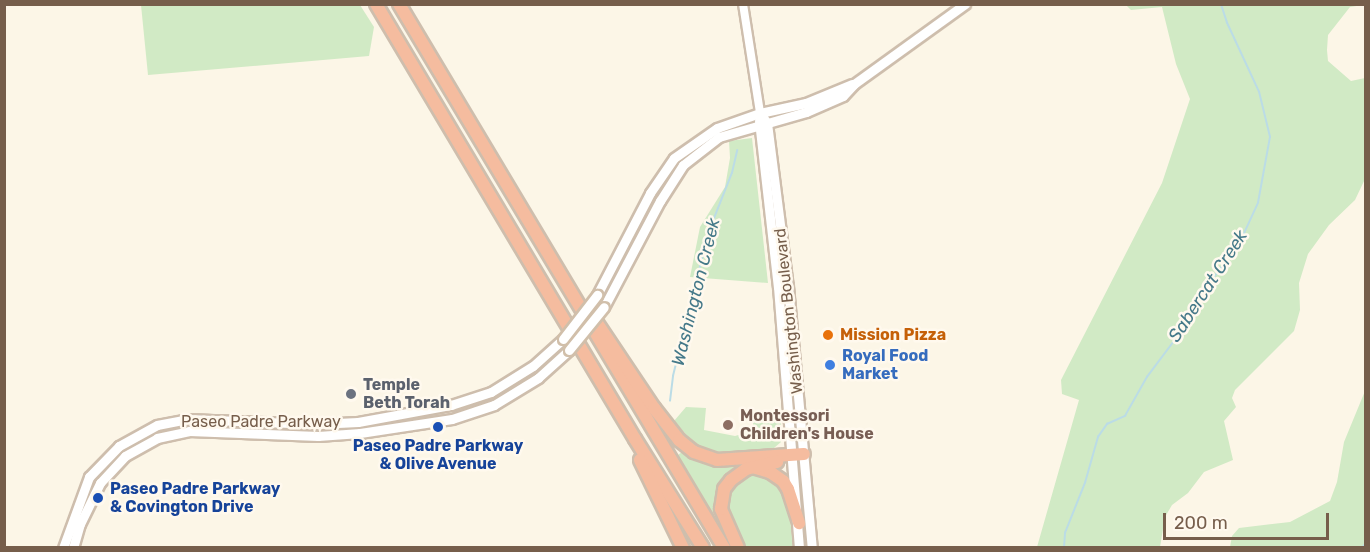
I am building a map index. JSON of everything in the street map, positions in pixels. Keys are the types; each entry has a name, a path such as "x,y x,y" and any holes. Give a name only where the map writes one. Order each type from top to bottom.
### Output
{"highway":[{"path":"376,4 635,439 704,548"},
{"path":"399,4 724,548"},
{"path":"573,298 592,315 662,419 694,452 704,458 727,460 797,456"},
{"path":"635,439 635,451 683,548"},
{"path":"738,548 724,519 722,499 730,480 746,469 797,456"},
{"path":"746,469 764,470 783,481 788,489 799,523"}],"main road":[{"name":"Paseo Padre Parkway","path":"73,548 80,524 100,483 125,456 157,438 189,431 318,436 360,433 452,419 494,405 538,378 569,350 604,307 660,201 683,165 719,137 821,107 843,96 854,84 965,4"},
{"name":"Paseo Padre Parkway","path":"63,548 89,477 119,446 157,425 188,419 317,424 358,422 451,405 491,392 533,366 562,339 597,295 650,193 675,158 717,128 760,113 806,103 854,84"},
{"name":"Washington Boulevard","path":"760,113 788,286 797,456 799,548"},
{"name":"Washington Boulevard","path":"797,456 812,548"}],"street":[{"name":"Washington Boulevard","path":"743,4 760,113"}],"green space":[{"path":"141,5 360,5 374,27 369,56 148,75"},
{"path":"1126,5 1363,5 1350,7 1328,35 1327,50 1328,61 1351,81 1365,78 1365,179 1355,200 1329,225 1308,254 1299,283 1300,310 1294,331 1235,390 1232,398 1236,407 1224,421 1233,460 1204,472 1188,493 1172,505 1165,517 1160,547 1037,547 1079,400 1062,394 1061,380 1162,183 1190,99 1176,64 1162,7 1131,10"},
{"path":"752,138 768,283 690,277 700,227 725,187 730,158 729,141"},
{"path":"1365,391 1365,547 1230,547 1232,536 1239,528 1290,522 1330,501 1337,482 1344,442"},
{"path":"686,407 706,408 704,430 735,436 752,431 754,418 781,417 781,442 774,448 760,451 721,454 698,448 674,421"},
{"path":"682,452 714,466 738,464 719,512 713,515 678,455"},
{"path":"760,473 777,481 788,496 793,547 741,547 728,523 725,498 732,484 749,474"}],"waterway":[{"name":"Sabercat Creek","path":"1064,548 1065,533 1085,483 1098,437 1107,424 1125,416 1147,377 1174,341 1200,296 1240,242 1258,203 1270,137 1259,92 1227,23 1221,4"},
{"name":"Washington Creek","path":"670,401 673,376 709,231 732,173 737,151"},
{"path":"1362,548 1366,543"}],"place":[{"name":"Mission Pizza","path":"828,335"},
{"name":"Royal Food Market","path":"830,365"},
{"name":"Temple Beth Torah","path":"351,394"},
{"name":"Montessori Children's House","path":"728,425"},
{"name":"Paseo Padre Parkway & Olive Avenue","path":"438,427"},
{"name":"Paseo Padre Parkway & Covington Drive","path":"98,498"}]}
